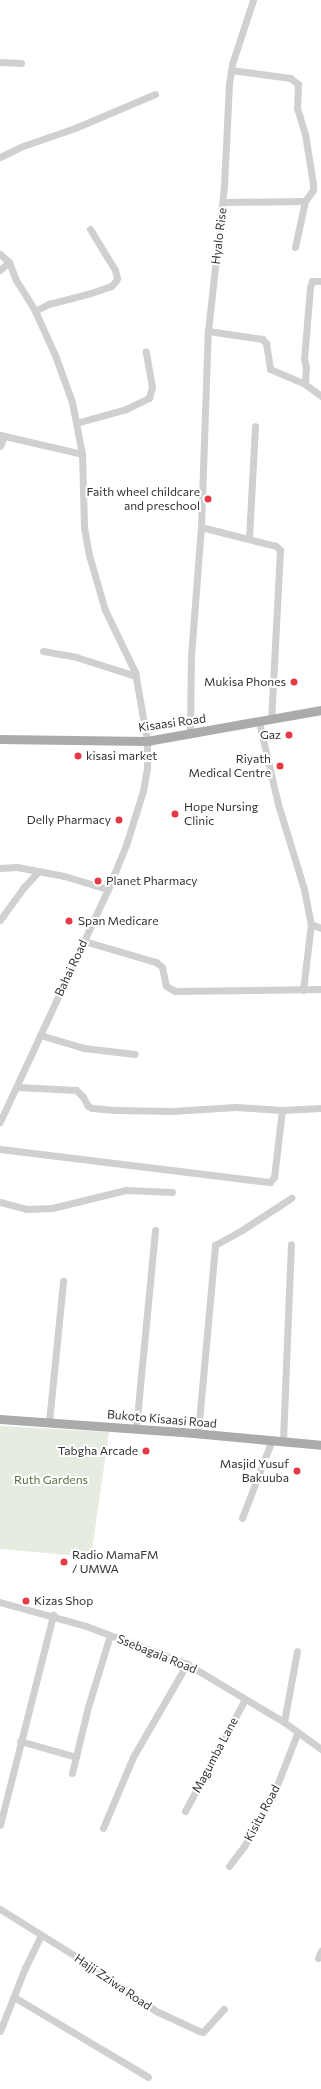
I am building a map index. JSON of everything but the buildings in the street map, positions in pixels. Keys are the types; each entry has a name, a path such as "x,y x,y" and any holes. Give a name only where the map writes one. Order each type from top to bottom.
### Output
{"main road":[{"name":"Kisaasi Road","path":"0,739 147,741 321,710"},
{"name":"Bukoto Kisaasi Road","path":"0,1419 198,1433 321,1445"}],"street":[{"name":"Hyalo Rise","path":"190,734 194,598 201,527 208,331 223,202 231,70 253,0"},
{"path":"0,62 21,63"},
{"path":"231,70 290,78 298,84 297,108 305,134 313,190 305,201 295,247"},
{"path":"0,157 23,146 69,131 155,94"},
{"path":"223,202 305,201"},
{"path":"35,311 49,304 111,286 116,282 117,278 115,270 90,229"},
{"path":"0,254 9,262 0,270"},
{"name":"Bahai Road","path":"0,1122 108,889 126,845 143,791 147,768 147,741 136,676 105,610 89,555 84,527 82,454 72,402 55,355 35,311 16,280 9,262"},
{"path":"305,384 306,367 304,359 310,287 312,281 321,281"},
{"path":"208,331 262,339 266,343 270,368 305,384 321,396"},
{"path":"76,423 126,409 149,398 152,387 146,352"},
{"path":"249,538 255,426"},
{"path":"0,446 2,435 82,454"},
{"path":"201,527 249,538 276,546 280,550 271,719"},
{"path":"42,651 76,657 136,676"},
{"path":"259,722 278,804 304,889 311,924 303,990"},
{"path":"0,868 16,867 64,876 108,889"},
{"path":"0,920 23,888 39,872"},
{"path":"311,924 321,928"},
{"path":"84,941 156,962 162,967 166,986 175,991 321,989"},
{"path":"40,1035 84,1048 135,1054"},
{"path":"17,1087 76,1090 83,1097 88,1106 92,1108 115,1110 172,1111 236,1108 282,1110 321,1108"},
{"path":"0,1149 270,1182 274,1177 282,1110"},
{"path":"0,1202 26,1209 52,1208 126,1190 172,1192"},
{"path":"198,1433 215,1245 242,1230 291,1198"},
{"path":"136,1428 155,1230"},
{"path":"283,1441 291,1244"},
{"path":"49,1422 63,1281"},
{"path":"242,1518 272,1440"},
{"name":"Ssebagala Road","path":"0,1602 53,1615 187,1664 284,1722 297,1734 321,1749"},
{"path":"0,1825 53,1615"},
{"path":"72,1773 88,1707 110,1635"},
{"path":"284,1722 297,1651"},
{"path":"104,1828 131,1762 187,1664"},
{"name":"Magumba Lane","path":"185,1811 245,1699"},
{"name":"Kisitu Road","path":"229,1866 244,1846 272,1798 297,1734"},
{"path":"20,1741 76,1757"},
{"name":"Hajji Zziwa Road","path":"0,1909 88,1964 156,2011 199,2031 203,2032 224,2009"},
{"path":"0,2031 41,1936"},
{"path":"318,1958 321,1951"},
{"path":"14,1997 148,2077"}],"green space":[{"name":"Ruth Gardens","path":"0,1426 109,1432 91,1557 0,1549"}],"place":[{"name":"Faith wheel childcare and preschool","path":"208,499"},
{"name":"Mukisa Phones","path":"294,682"},
{"name":"Gaz","path":"289,735"},
{"name":"kisasi market","path":"78,756"},
{"name":"Riyath Medical Centre","path":"280,766"},
{"name":"Hope Nursing Clinic","path":"175,814"},
{"name":"Delly Pharmacy","path":"119,820"},
{"name":"Planet Pharmacy","path":"98,881"},
{"name":"Span Medicare","path":"69,921"},
{"name":"Tabgha Arcade","path":"146,1451"},
{"name":"Masjid Yusuf Bakuuba","path":"297,1471"},
{"name":"Radio MamaFM / UMWA","path":"64,1562"},
{"name":"Kizas Shop","path":"26,1601"}]}
